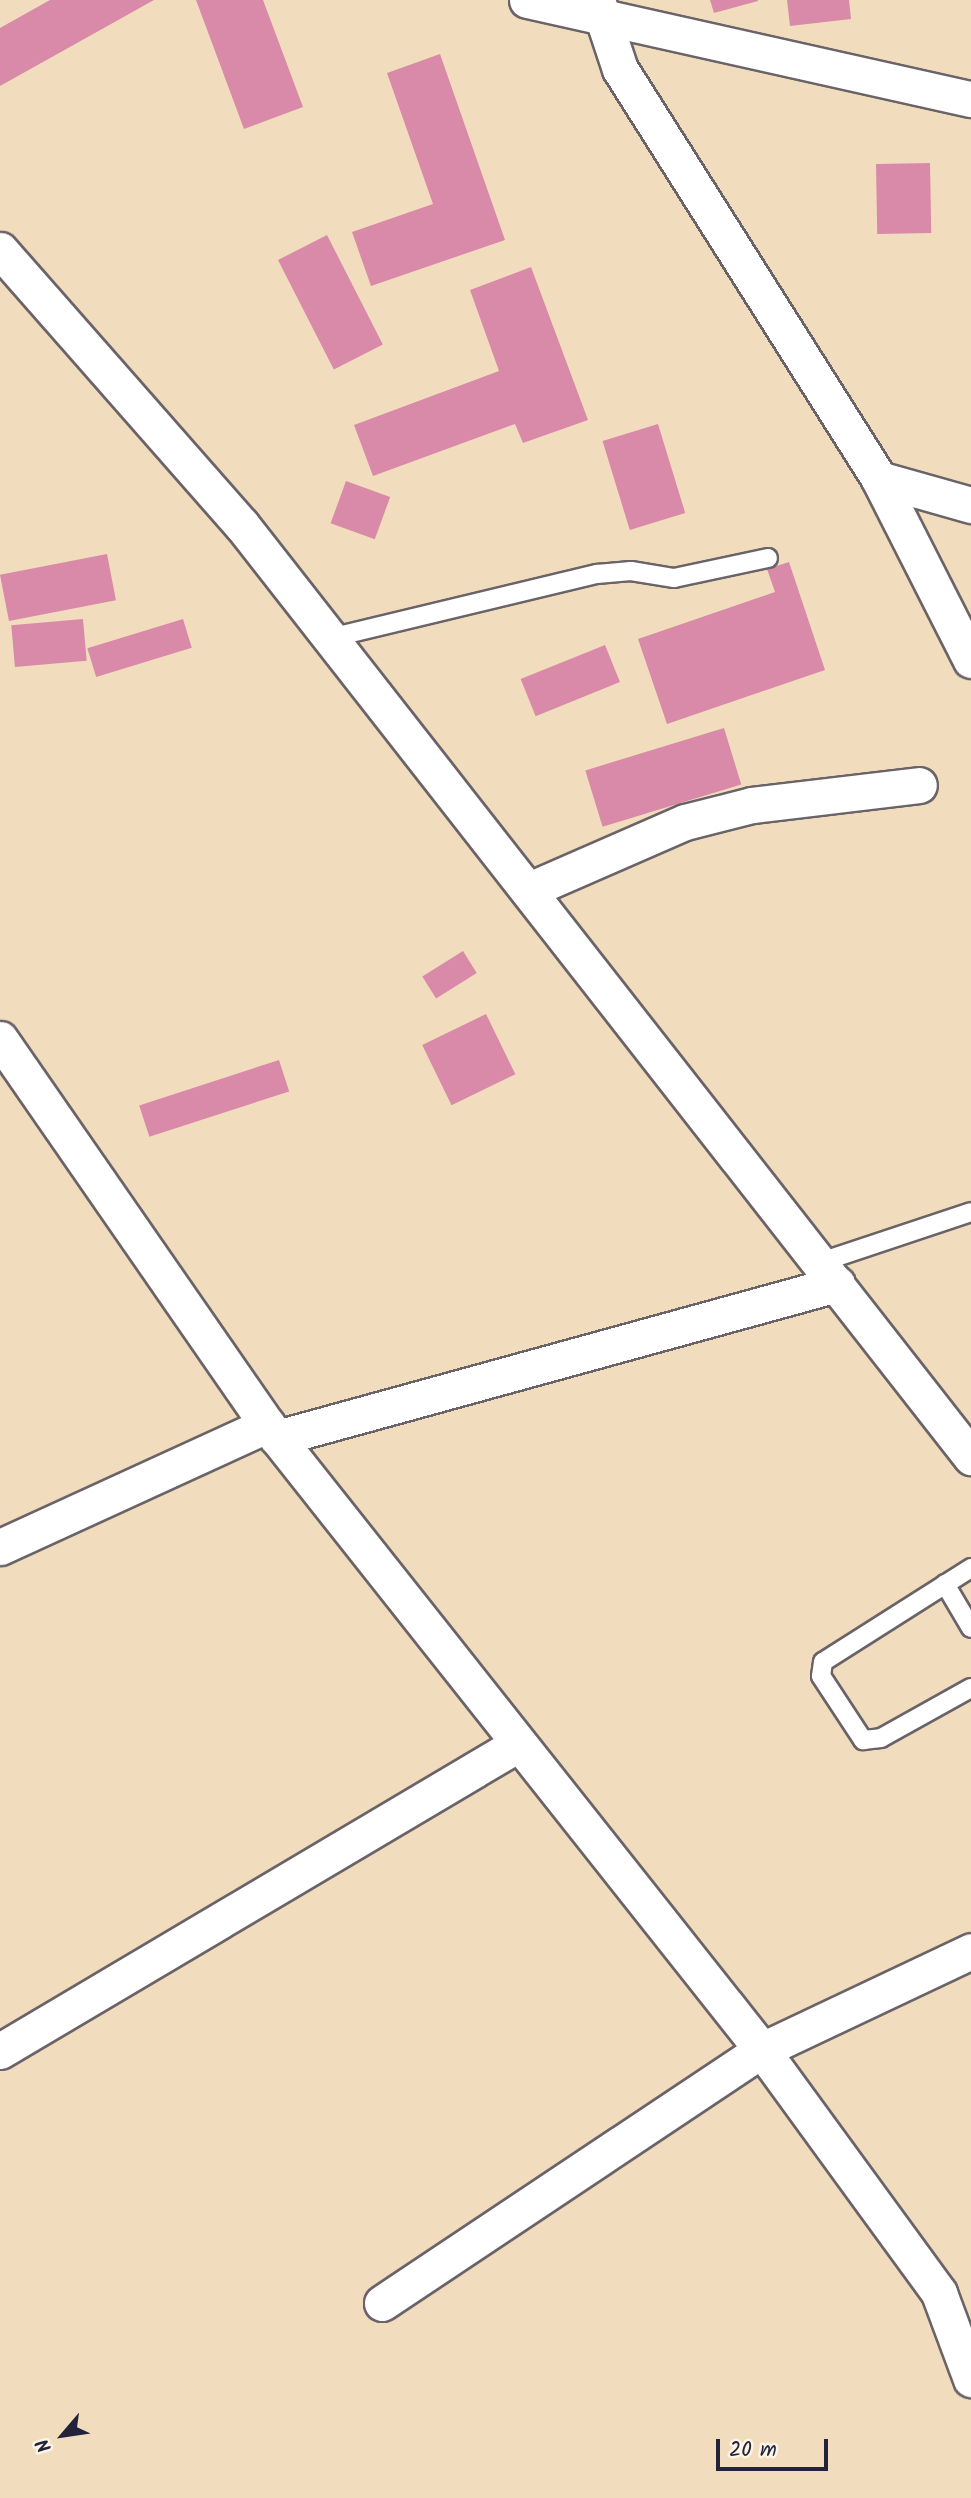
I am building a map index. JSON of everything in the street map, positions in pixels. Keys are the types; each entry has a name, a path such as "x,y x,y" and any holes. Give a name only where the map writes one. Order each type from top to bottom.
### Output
{"street":[{"path":"527,0 602,9 971,99"},
{"path":"602,9 620,69 879,479 971,660"},
{"path":"0,250 241,524 971,1457"},
{"path":"879,479 971,505"},
{"path":"529,890 685,822 752,805 919,785"},
{"path":"0,1039 272,1431 762,2050 939,2293 971,2379"},
{"path":"1,1544 272,1431 829,1273"},
{"path":"0,2050 518,1744"},
{"path":"382,2303 762,2050 971,1951"}],"lane":[{"path":"330,638 597,574 631,571 674,578 768,558"},
{"path":"829,1273 971,1212"},
{"path":"971,1568 823,1662 821,1676 863,1740 881,1738 971,1688"},
{"path":"945,1584 971,1628"}],"building":[{"path":"50,0 154,0 0,86 0,28"},
{"path":"196,0 263,0 303,107 244,129"},
{"path":"710,0 758,0 758,1 714,13"},
{"path":"787,0 849,0 851,19 790,26"},
{"path":"440,54 505,240 371,286 352,232 433,204 387,73"},
{"path":"930,163 931,233 877,234 876,164"},
{"path":"327,235 383,345 334,370 278,260"},
{"path":"531,267 588,420 523,443 515,424 373,476 354,425 499,371 470,290"},
{"path":"658,424 685,513 630,530 603,441"},
{"path":"346,481 390,497 375,539 331,523"},
{"path":"107,554 116,600 9,621 0,575"},
{"path":"789,562 825,670 667,724 638,639 775,592 767,569"},
{"path":"83,619 87,661 15,667 11,625"},
{"path":"183,619 192,648 96,677 87,648"},
{"path":"605,645 620,682 536,716 521,679"},
{"path":"724,728 741,784 603,827 585,770"},
{"path":"463,951 477,973 436,998 422,976"},
{"path":"486,1014 515,1074 452,1105 422,1045"},
{"path":"279,1060 289,1091 149,1137 139,1105"}]}
